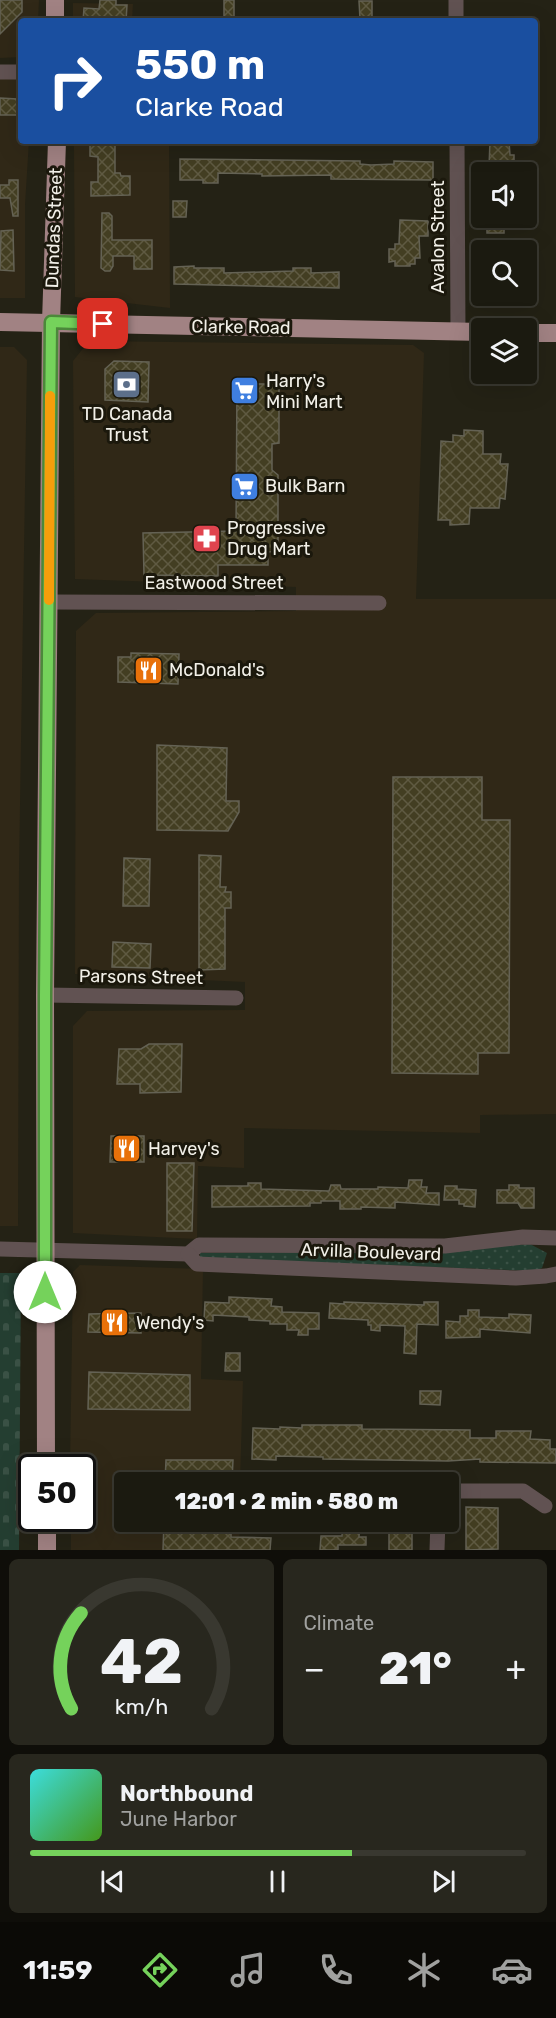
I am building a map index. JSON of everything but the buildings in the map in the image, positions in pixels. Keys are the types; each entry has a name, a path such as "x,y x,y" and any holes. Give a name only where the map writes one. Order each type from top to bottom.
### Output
{"main road":[{"path":"55,0 56,18"},
{"name":"Dundas Street","path":"46,1454 45,995 51,322 57,144"},
{"name":"Clarke Road","path":"0,322 471,332"},
{"path":"537,333 556,333"},
{"path":"47,1532 47,1550"}],"street":[{"path":"456,0 456,18"},
{"path":"0,72 18,72"},
{"name":"Avalon Street","path":"457,144 458,332"},
{"name":"Eastwood Street","path":"49,602 379,603"},
{"name":"Parsons Street","path":"45,995 236,998"},
{"name":"Arvilla Boulevard","path":"0,1249 188,1254 200,1245 445,1246 523,1237 556,1238"},
{"name":"Arvilla Boulevard","path":"188,1254 197,1264 516,1278 556,1274"},
{"path":"459,1491 523,1491 545,1506"},
{"path":"437,1550 438,1532"}],"shaded area":[{"path":"0,0 39,0 38,18 18,18 18,57 0,58"},
{"path":"73,3 133,4 132,18 73,18"},
{"path":"0,77 18,77 18,144 29,144 25,205 25,298 0,298"},
{"path":"76,144 169,144 170,308 75,297 74,146"},
{"path":"89,341 413,345 424,353 416,599 556,599 556,1114 480,1115 480,1133 244,1128 244,1168 198,1166 197,1239 73,1233 73,1026 87,1011 245,1010 245,982 75,974 76,631 96,613 296,611 296,587 75,579 73,361"},
{"path":"0,347 14,347 27,360 19,870 18,1226 0,1226"},
{"path":"80,1265 203,1269 201,1379 243,1381 240,1472 114,1472 114,1532 240,1532 239,1550 71,1550 71,1532 96,1532 96,1454 70,1454 73,1272"}],"green space":[{"path":"530,1244 547,1253 542,1268 535,1271 200,1258 200,1253 423,1251"},
{"path":"0,1273 21,1273 19,1550 0,1550"}],"slow traffic":[{"path":"49,600 50,396"}],"place":[{"name":"TD Canada Trust","path":"127,385"},
{"name":"Harry's Mini Mart","path":"245,391"},
{"name":"Bulk Barn","path":"244,486"},
{"name":"Progressive Drug Mart","path":"206,538"},
{"name":"McDonald's","path":"148,670"},
{"name":"Harvey's","path":"127,1149"},
{"name":"Wendy's","path":"115,1323"}],"route":[{"path":"45,1292 45,995 51,322 103,324"}]}
